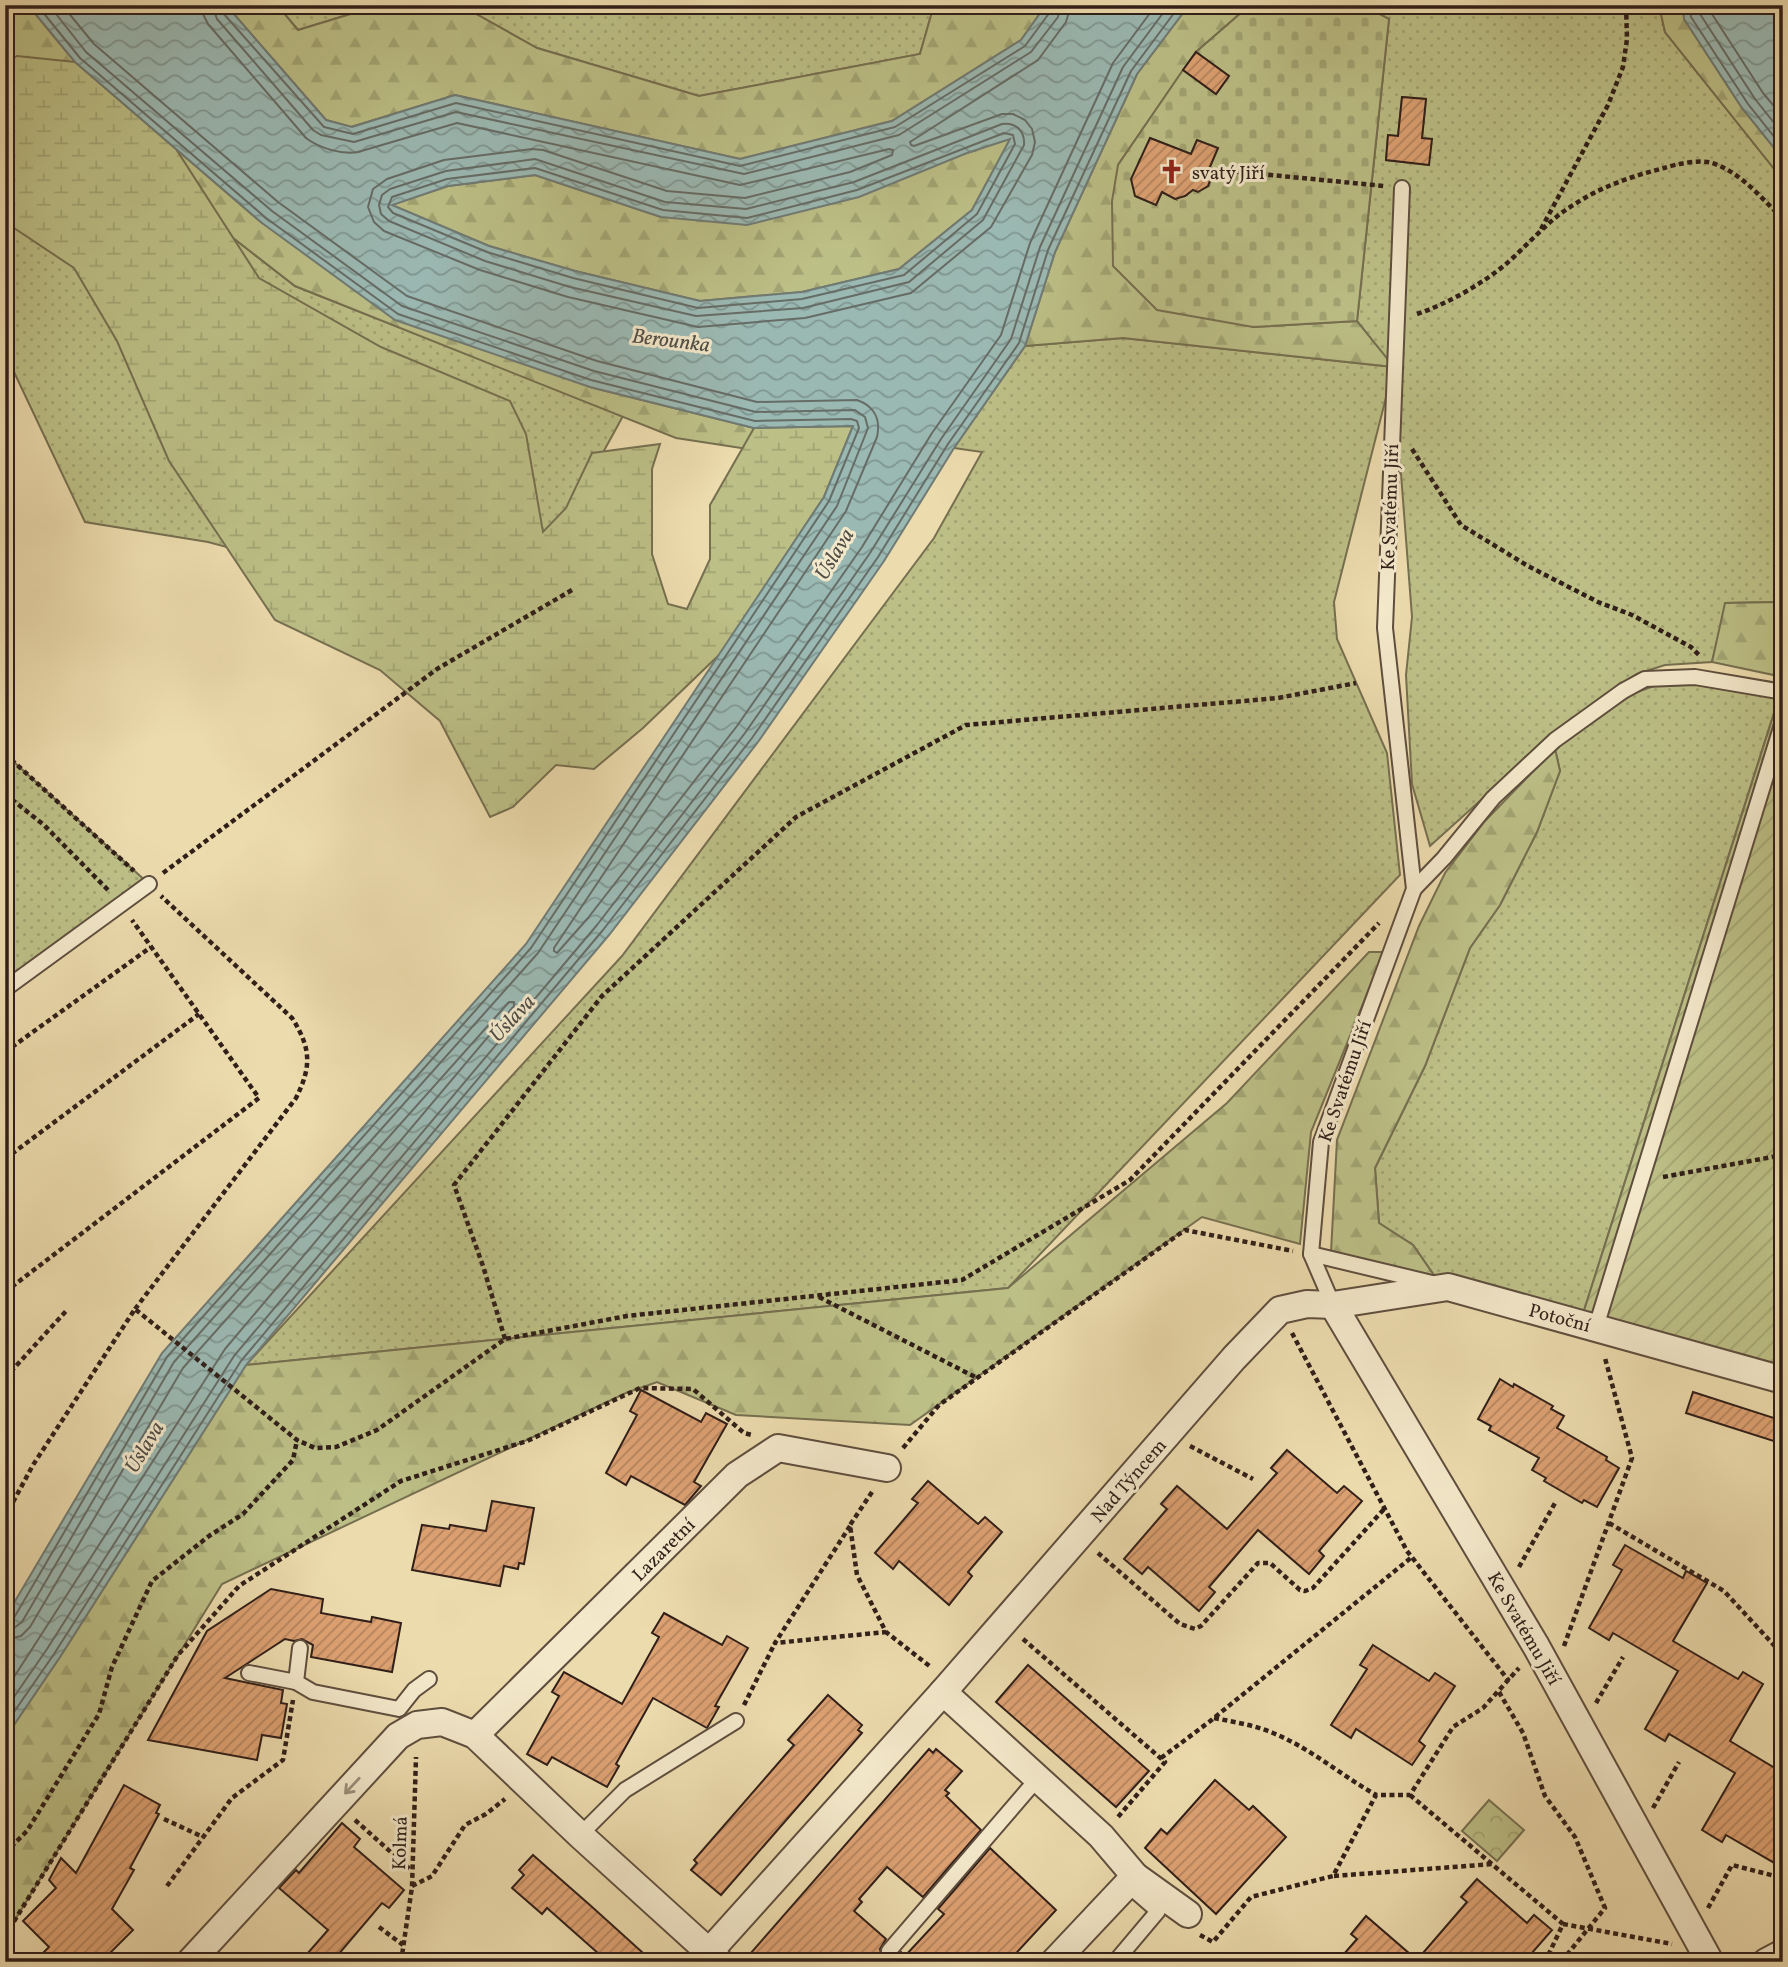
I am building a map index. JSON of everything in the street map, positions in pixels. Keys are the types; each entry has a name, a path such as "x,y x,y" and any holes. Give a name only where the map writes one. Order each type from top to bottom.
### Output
{"street":[{"name":"Potoční","path":"1334,1306 1448,1287 1783,1380"},
{"path":"1280,1310 1307,1304 1334,1306"},
{"name":"Ke Svatému Jiří","path":"1334,1306 1536,1646 1702,1948"},
{"name":"Nad Týncem","path":"710,1959 939,1681 1280,1310"},
{"path":"779,1448 887,1468"},
{"name":"Lazaretní","path":"475,1735 737,1475 779,1448"},
{"path":"939,1681 1101,1836 1131,1880 1188,1914"},
{"path":"190,1962 336,1803 408,1730 442,1722 475,1735 710,1959"},
{"path":"1054,1962 1131,1880"},
{"path":"1766,1962 1783,1953"}],"lane":[{"name":"Ke Svatému Jiří","path":"1334,1306 1311,1254 1321,1142 1414,889 1385,628 1402,188"},
{"path":"1414,889 1444,859 1493,798 1555,740 1644,679 1695,677 1783,692"},
{"path":"1596,1327 1783,721"},
{"path":"5,989 149,884"},
{"path":"1311,1254 1448,1287"},
{"path":"296,1682 300,1648"},
{"path":"249,1673 296,1682 313,1692 399,1709 414,1690 429,1679"},
{"path":"580,1835 625,1790 736,1721"},
{"path":"889,1951 1038,1778"},
{"path":"1115,1962 1158,1912 1131,1880"}],"path":[{"path":"1539,233 1608,105 1623,67 1628,39 1626,5"},
{"path":"1396,320 1422,312 1461,294 1504,266 1573,205 1638,174 1673,165 1709,162 1729,171 1747,184 1783,219"},
{"path":"1209,169 1402,188"},
{"path":"1392,412 1422,467 1461,525 1528,566 1598,602 1632,615 1691,647 1727,682"},
{"path":"149,884 437,669 572,590"},
{"path":"505,1339 454,1185 602,996 796,817 966,725 1278,698 1356,683"},
{"path":"5,754 292,1018 303,1036 308,1057 306,1079 296,1098 135,1309 33,1465 5,1517"},
{"path":"5,794 44,825 91,870 121,905 259,1098 5,1292"},
{"path":"135,1309 285,1431 315,1448 335,1447 377,1430 505,1339 627,1316 962,1280 1130,1180 1382,920"},
{"path":"5,1052 151,947"},
{"path":"5,1159 199,1014"},
{"path":"1641,1181 1783,1155"},
{"path":"736,1721 775,1643 850,1525 887,1468 939,1405 1185,1230 1311,1254"},
{"path":"816,1296 977,1378"},
{"path":"5,1378 67,1310"},
{"path":"1280,1310 1412,1557 1509,1681"},
{"path":"1552,1675 1632,1458 1596,1327"},
{"path":"5,1936 178,1655 239,1587 401,1481 527,1441 640,1388 693,1389 744,1433 767,1440 779,1448"},
{"path":"5,1853 27,1831 99,1714 112,1667 152,1581 209,1536 243,1514 293,1460 298,1440"},
{"path":"1189,1445 1253,1479"},
{"path":"1504,1592 1555,1503"},
{"path":"1096,1551 1180,1624 1195,1629 1201,1626 1258,1563 1269,1563 1300,1590 1313,1588 1385,1508"},
{"path":"1609,1523 1724,1591 1783,1655"},
{"path":"850,1525 857,1575 886,1632 939,1681"},
{"path":"1161,1758 1412,1557"},
{"path":"775,1643 886,1632"},
{"path":"1025,1640 1166,1762 1101,1836"},
{"path":"1410,1795 1453,1727 1483,1707 1499,1692 1536,1646"},
{"path":"1581,1727 1623,1657"},
{"path":"167,1886 232,1798 283,1760 296,1682"},
{"path":"1499,1692 1523,1733 1545,1796 1576,1837 1605,1908 1561,1962"},
{"path":"1213,1718 1249,1724 1274,1733 1300,1746 1376,1795 1410,1795 1563,1924 1702,1948 1732,1865 1783,1878"},
{"name":"Kolmá","path":"401,1962 412,1871 408,1730"},
{"path":"1639,1833 1679,1762"},
{"path":"411,1887 432,1876 465,1825 486,1814 515,1791"},
{"path":"1333,1876 1376,1795"},
{"path":"336,1803 412,1871"},
{"path":"164,1819 203,1837"},
{"path":"1188,1914 1185,1928 1213,1942 1251,1896 1333,1876 1493,1864"},
{"path":"1545,1962 1563,1924"},
{"path":"379,1927 403,1945"}],"green space":[{"path":"5,5 28,5 75,62 262,223 590,387 754,428 807,458 676,438 295,286 5,61"},
{"path":"226,5 277,5 298,30 380,5 460,5 537,48 699,96 920,54 934,5 1046,5 1021,40 892,121 740,159 455,95 351,127 326,120"},
{"path":"277,5 380,5 298,30"},
{"path":"460,5 934,5 920,54 699,96 537,48"},
{"path":"1189,5 1250,5 1196,52 1118,165 1253,327 1357,321 1394,367 1123,338 1025,346 1055,252 1137,74"},
{"path":"1250,5 1363,5 1389,19 1357,321 1253,327 1157,310 1113,266 1112,201 1118,165 1183,70 1216,94 1229,76 1196,52","holes":["1150,138 1191,154 1197,140 1218,148 1209,169 1212,175 1209,186 1198,191 1189,188 1187,195 1179,196 1177,200 1162,192 1156,205 1137,197"]},
{"path":"1363,5 1659,5 1665,32 1783,180 1783,602 1726,603 1712,662 1665,665 1637,674 1600,698 1532,754 1430,846 1412,784 1406,675 1412,617 1393,370 1334,602 1337,639 1387,753 1400,875 1008,1288 246,1365 622,956 934,538 982,452 954,448 1025,346 1123,338 1393,367 1357,321 1389,19","holes":["1402,97 1426,99 1422,138 1429,165 1386,160 1388,135 1398,136"]},
{"path":"1659,5 1683,5 1684,19 1742,108 1783,159 1783,180 1665,32"},
{"path":"17,56 75,62 176,149 259,278 381,347 510,401 526,434 543,532 566,508 592,453 660,444 652,469 652,554 668,604 687,609 710,559 710,505 754,428 853,426 824,497 720,654 643,728 594,769 556,765 513,807 490,817 440,721 380,670 275,620 169,461 117,341 74,268 5,222 5,63"},
{"path":"5,61 295,286 623,416 543,562 515,623 208,542 85,522 5,353"},
{"path":"1011,138 972,210 899,269 802,292 700,301 575,271 489,246 391,205 448,186 535,175 661,217 967,153"},
{"path":"1783,602 1783,677 1712,662 1725,603"},
{"path":"1660,684 1690,684 1779,697 1581,1320 1438,1281 1413,1245 1379,1223 1375,1168 1425,1066 1470,948 1500,905 1537,832 1560,771 1555,749 1634,693"},
{"path":"1783,685 1783,1374 1581,1320"},
{"path":"1555,749 1560,771 1537,832 1500,905 1470,948 1425,1066 1375,1168 1379,1223 1413,1245 1438,1281 1331,1252 1337,1140 1419,926 1445,873 1485,821"},
{"path":"5,754 149,884 5,989"},
{"path":"1369,952 1384,952 1311,1132 1300,1244 1202,1217 910,1425 736,1415 657,1382 626,1393 222,1584 5,1936 5,1738 60,1657 246,1365 1008,1288 1227,1103"},
{"path":"1489,1800 1524,1830 1497,1861 1462,1831"}],"water":[{"path":"28,5 226,5 326,120 352,127 455,95 740,159 892,121 1021,40 1046,5 1189,5 1137,74 1055,252 1025,346 954,448 884,561 758,742 609,935 246,1365 60,1657 5,1738 5,1618 162,1353 526,944 824,497 853,426 754,428 590,387 395,320 262,223 75,62","holes":["1010,139 972,210 899,269 802,292 700,301 575,271 489,246 392,205 448,186 535,175 661,217 747,225 859,197 967,153"]},
{"path":"1683,5 1783,5 1783,159 1742,108 1684,19"}],"building":[{"path":"1196,52 1229,76 1216,94 1183,70"},
{"path":"1402,97 1426,99 1422,138 1432,139 1429,165 1386,160 1388,135 1398,136"},
{"name":"svatý Jiří","path":"1150,138 1191,154 1197,140 1218,148 1209,169 1212,175 1208,186 1175,199 1162,192 1156,205 1135,196 1131,179"},
{"path":"1500,1379 1553,1406 1551,1409 1564,1416 1557,1428 1607,1457 1606,1460 1619,1468 1597,1507 1584,1500 1582,1503 1544,1481 1546,1478 1532,1470 1539,1458 1489,1430 1491,1426 1478,1419"},
{"path":"641,1390 701,1422 706,1413 727,1424 694,1482 701,1486 685,1505 631,1476 626,1485 606,1473 637,1415 630,1411"},
{"path":"1693,1392 1783,1421 1783,1444 1686,1413"},
{"path":"1287,1450 1337,1493 1344,1486 1362,1501 1319,1551 1324,1556 1309,1574 1258,1530 1209,1587 1215,1592 1199,1611 1148,1567 1142,1574 1124,1559 1167,1509 1161,1504 1177,1486 1227,1529 1277,1473 1271,1468"},
{"path":"928,1481 978,1524 985,1517 1002,1532 968,1572 972,1576 949,1605 899,1561 893,1569 875,1553 918,1503 912,1499"},
{"path":"492,1501 534,1508 524,1564 519,1563 518,1569 504,1566 500,1586 412,1570 422,1525 449,1529 450,1525 486,1531"},
{"path":"1625,1545 1683,1578 1686,1571 1707,1583 1673,1641 1738,1679 1743,1672 1763,1684 1730,1741 1783,1773 1783,1868 1726,1835 1722,1842 1702,1830 1735,1773 1669,1734 1665,1741 1645,1729 1678,1671 1613,1633 1609,1640 1589,1628 1622,1570 1613,1565"},
{"path":"271,1589 323,1599 321,1613 371,1622 372,1617 401,1623 392,1672 311,1657 313,1645 302,1639 285,1639 225,1678 283,1690 281,1703 287,1704 281,1738 262,1735 257,1760 148,1740 207,1631"},
{"path":"664,1613 722,1645 727,1636 748,1648 715,1706 719,1707 707,1728 653,1698 616,1764 619,1766 607,1787 552,1757 547,1765 527,1754 559,1696 552,1692 564,1672 622,1704 659,1637 652,1633"},
{"path":"1373,1645 1429,1681 1435,1673 1455,1686 1419,1741 1425,1746 1412,1765 1356,1729 1351,1738 1331,1725 1367,1669 1360,1665"},
{"path":"1028,1665 1149,1771 1116,1807 996,1702"},
{"path":"828,1695 862,1725 858,1730 862,1733 721,1895 691,1870 697,1863 694,1860 794,1745 788,1740"},
{"path":"929,1749 933,1753 936,1749 962,1771 945,1790 949,1793 946,1796 981,1830 923,1897 887,1867 859,1899 862,1902 854,1911 886,1939 880,1949 882,1958 892,1960 901,1952 905,1956 944,1914 938,1909 990,1848 1056,1910 1008,1962 743,1962"},
{"path":"1215,1780 1249,1810 1253,1806 1286,1837 1216,1914 1145,1848 1161,1829 1167,1834"},
{"path":"124,1785 160,1805 156,1813 159,1814 130,1868 134,1870 112,1909 133,1930 101,1962 34,1962 49,1947 23,1921 56,1888 49,1880 61,1858 76,1873"},
{"path":"342,1823 360,1839 354,1847 404,1890 389,1908 382,1903 332,1962 300,1962 328,1930 279,1888 296,1870 299,1873"},
{"path":"533,1855 653,1962 608,1962 547,1908 542,1914 512,1888 524,1875 519,1870"},
{"path":"1477,1879 1527,1923 1534,1915 1552,1930 1524,1962 1337,1962 1357,1939 1351,1934 1366,1916 1417,1960 1467,1902 1461,1897"}],"place":[{"name":"svatý Jiří","path":"1172,172"}],"water label":[{"name":"Berounka","path":"671,340"},
{"name":"Úslava","path":"834,554"},
{"name":"Úslava","path":"512,1018"},
{"name":"Úslava","path":"144,1447"}]}
